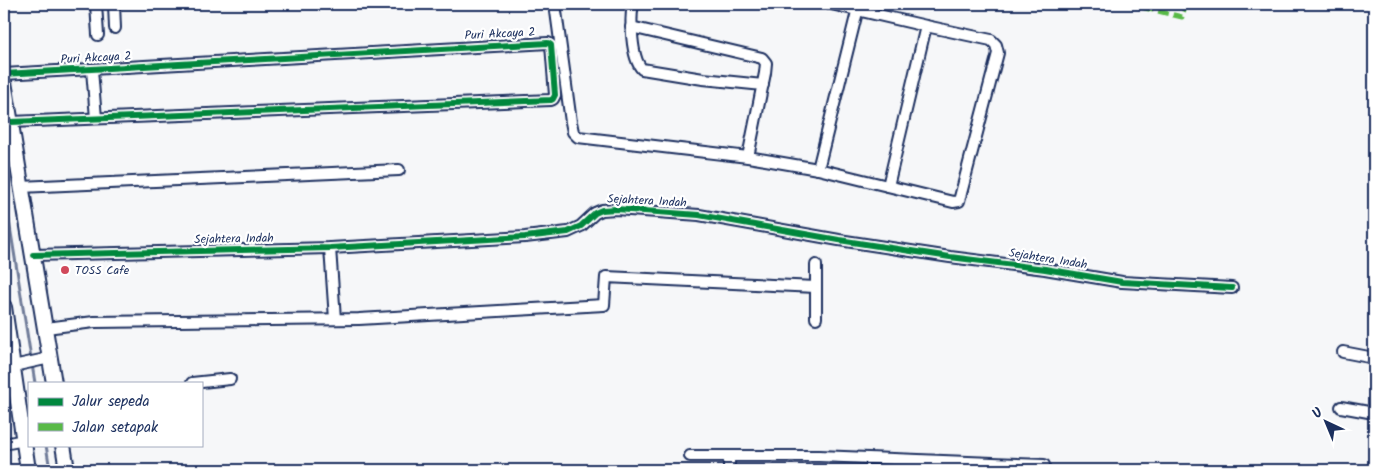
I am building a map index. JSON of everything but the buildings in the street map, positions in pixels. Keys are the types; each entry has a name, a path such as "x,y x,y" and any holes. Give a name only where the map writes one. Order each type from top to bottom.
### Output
{"street":[{"path":"96,4 98,35"},
{"path":"114,4 115,28"},
{"path":"556,4 571,122 574,132 578,137 748,157 818,169 954,202 959,201 998,53 996,45 991,40 926,26 858,7 831,4"},
{"path":"633,4 631,27 636,59 642,69 703,79 763,85"},
{"path":"818,169 858,7"},
{"path":"888,186 926,26"},
{"path":"631,27 762,58 766,63 763,85 748,157"},
{"name":"Puri Akcaya 2","path":"4,74 548,42 551,46 555,95 551,100 11,122"},
{"path":"92,70 96,118"},
{"path":"4,82 11,122 8,147 20,187 46,328 47,359 54,382"},
{"path":"20,187 400,170"},
{"name":"Sejahtera Indah","path":"32,255 330,248 525,237 568,232 581,226 595,212 616,210 699,215 848,241 1122,282 1232,288"},
{"path":"330,248 335,318"},
{"path":"816,265 816,318"},
{"path":"46,328 94,322 359,319 604,304 606,277 816,287"},
{"path":"4,307 8,367 26,440 28,470"},
{"path":"1343,352 1374,358"},
{"path":"8,367 47,359"},
{"path":"202,382 230,379"},
{"path":"1341,407 1374,413"},
{"path":"4,444 26,440"},
{"path":"62,446 67,470"},
{"path":"690,456 829,456 1044,466"},
{"path":"729,457 729,470"}],"waterway":[{"path":"4,189 35,382"},
{"path":"46,446 50,470"}],"marked path":[{"path":"1129,4 1182,17 1186,4"}],"cycle path":[{"path":"4,74 548,43 551,45 555,95 551,100 11,122"},
{"path":"33,255 330,248 525,237 568,232 581,226 595,213 602,210 616,209 699,215 839,240 1045,269 1122,282 1232,288"}],"place":[{"name":"TOSS Cafe","path":"65,270"}]}
